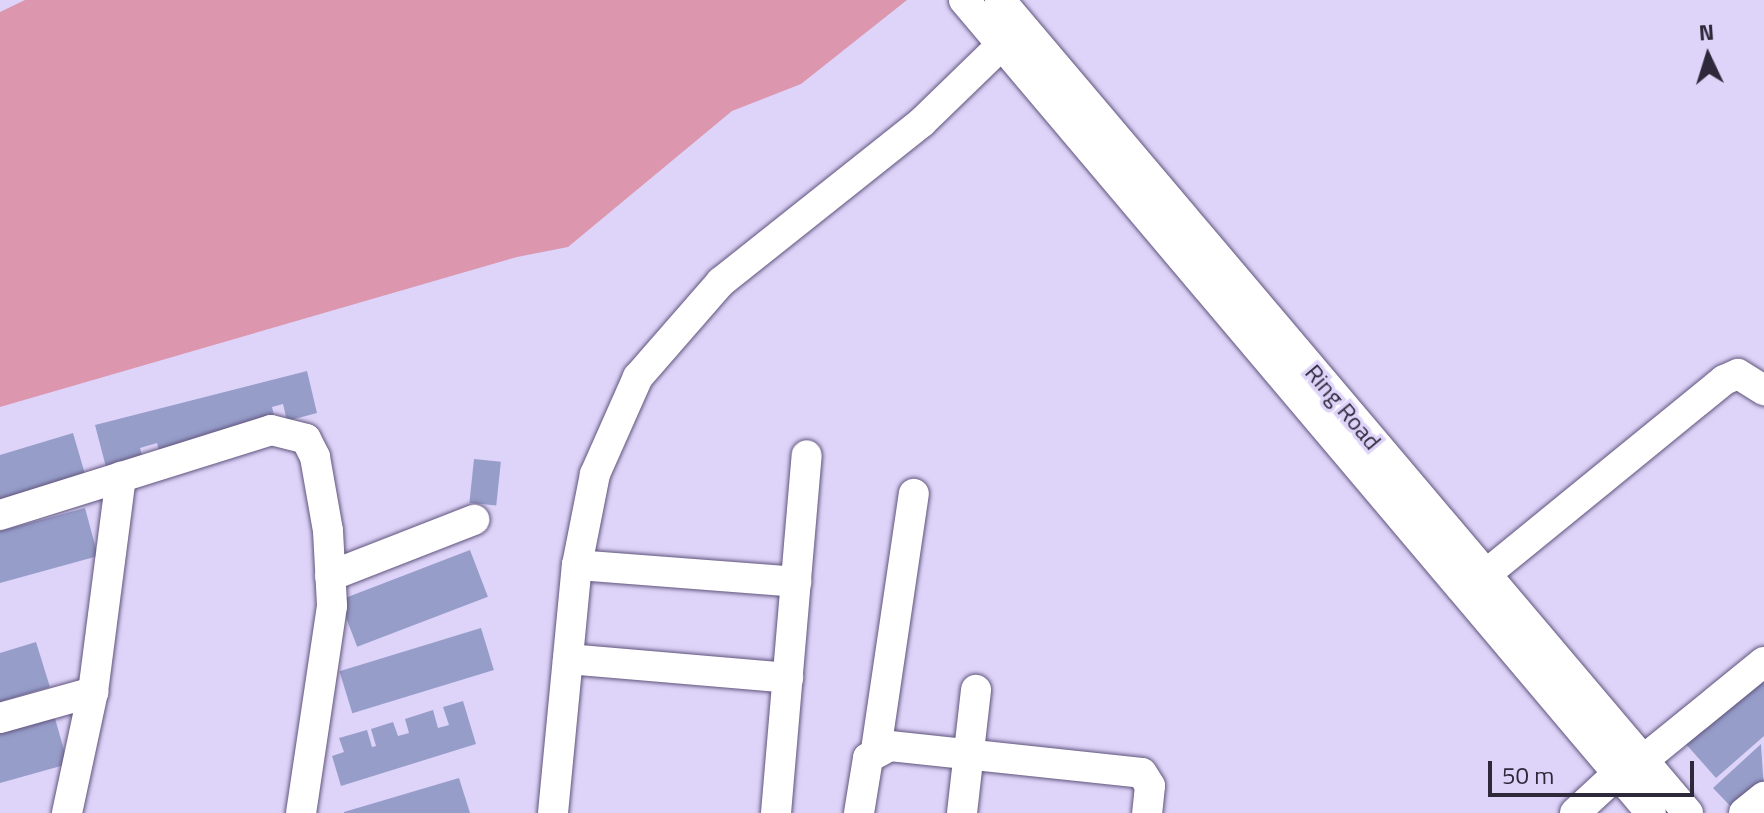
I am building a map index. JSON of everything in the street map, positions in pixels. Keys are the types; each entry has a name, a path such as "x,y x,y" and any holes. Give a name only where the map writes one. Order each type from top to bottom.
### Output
{"street":[{"name":"Ring Road","path":"964,0 1013,34 1485,575 1640,759 1651,813"},
{"name":"Ring Road","path":"1000,0 1013,34 1688,813"},
{"path":"553,813 577,565 595,474 638,377 721,282 922,122 1013,34"},
{"path":"1485,575 1724,380 1738,374 1764,390"},
{"path":"0,515 271,430 289,430 306,439 315,457 330,576 323,684 301,813"},
{"path":"776,813 807,455"},
{"path":"67,813 93,692 121,477"},
{"path":"859,813 864,772 876,750 914,494"},
{"path":"330,576 474,520"},
{"path":"577,565 796,582"},
{"path":"568,659 788,678"},
{"path":"1575,813 1764,662"},
{"path":"962,813 976,690"},
{"path":"0,718 93,692"},
{"path":"876,750 890,746 1142,773 1150,786 1147,813"},
{"path":"1744,813 1764,797"}],"shaded area":[{"path":"25,0 907,0 801,84 732,111 568,247 517,257 0,407 0,12"}],"building":[{"path":"307,371 317,413 287,421 283,404 272,407 276,424 206,434 209,446 161,458 157,443 140,448 144,462 107,471 95,425"},
{"path":"73,433 87,481 0,508 0,455"},
{"path":"474,459 501,462 496,506 469,503"},
{"path":"85,508 98,556 0,583 0,531"},
{"path":"470,550 488,597 357,647 339,600"},
{"path":"481,628 494,670 352,713 339,671"},
{"path":"36,642 50,687 0,702 0,653"},
{"path":"1764,673 1764,736 1716,778 1685,743"},
{"path":"463,701 476,744 341,786 332,756 344,752 339,738 367,730 372,747 376,746 371,729 393,722 398,736 409,733 405,719 433,710 438,728 449,725 443,707"},
{"path":"54,715 68,764 0,783 0,730"},
{"path":"1761,744 1764,790 1737,813 1713,788"},
{"path":"459,778 470,813 344,813 344,812"}]}
